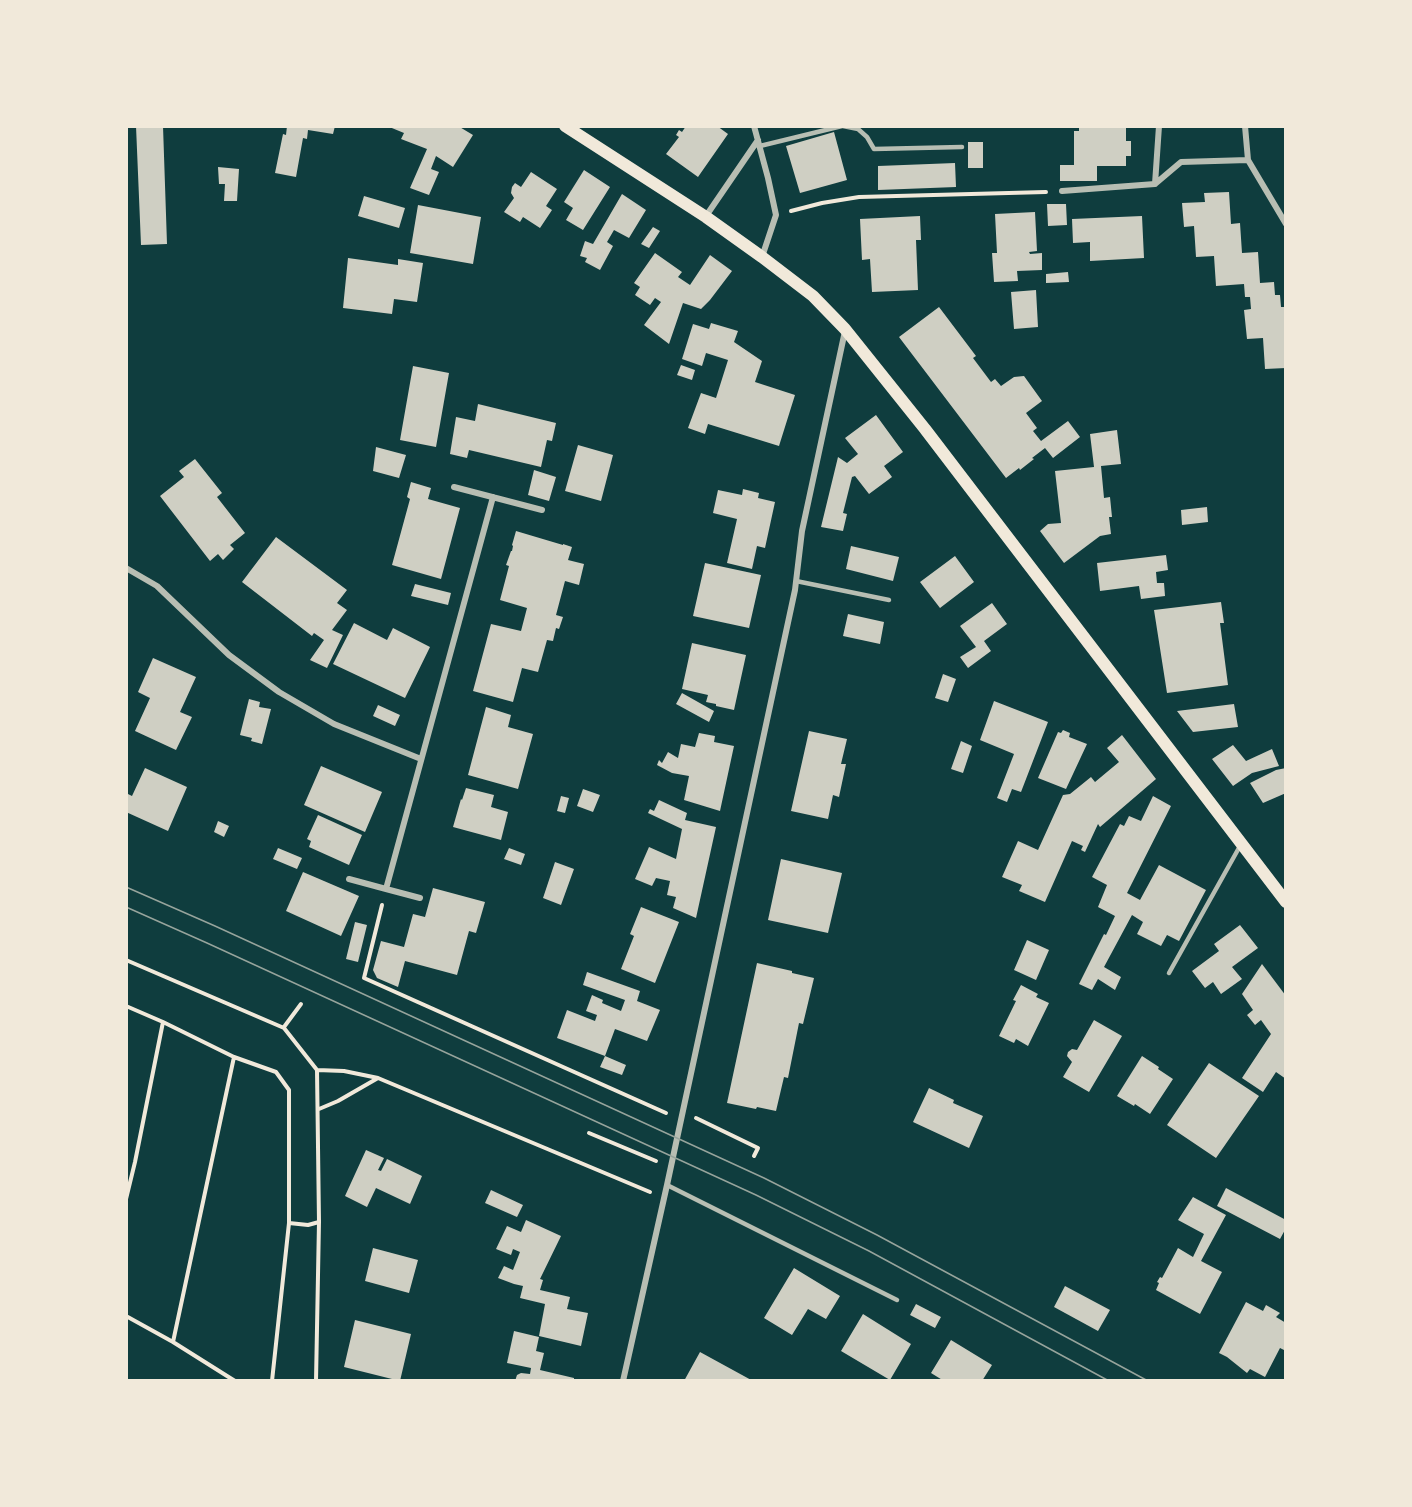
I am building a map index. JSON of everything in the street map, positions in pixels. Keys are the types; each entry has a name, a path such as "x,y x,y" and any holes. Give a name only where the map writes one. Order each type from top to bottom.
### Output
{"main road":[{"path":"565,126 706,217 762,257 813,296 845,329 925,429 1286,902"}],"street":[{"path":"754,126 776,215 762,257"},
{"path":"1155,184 1160,126"},
{"path":"1245,126 1248,160 1286,224"},
{"path":"706,217 759,143"},
{"path":"1062,191 1155,184 1181,162 1248,160"},
{"path":"623,1381 796,581 802,531 845,329"},
{"path":"454,486 542,510"},
{"path":"386,889 493,497"},
{"path":"126,568 157,586 229,655 279,692 334,724 422,759"},
{"path":"350,879 420,898"}],"lane":[{"path":"759,143 843,126 858,129 867,137 874,149 962,147"},
{"path":"796,581 889,600"},
{"path":"1169,973 1242,844"},
{"path":"667,1185 897,1300"}],"path":[{"path":"776,215 822,203 859,197 1062,191"},
{"path":"386,889 364,978 680,1120"},
{"path":"126,960 284,1028 317,1070 319,1222 316,1381"},
{"path":"284,1028 301,1004"},
{"path":"126,1005 234,1057 276,1072 289,1090 289,1223 272,1381"},
{"path":"126,1199 163,1022"},
{"path":"173,1342 234,1057"},
{"path":"317,1070 344,1071 378,1078 663,1198"},
{"path":"319,1109 378,1078"},
{"path":"682,1111 758,1148 754,1156"},
{"path":"589,1133 670,1167"},
{"path":"289,1223 308,1225 319,1222"},
{"path":"126,1316 235,1381"}],"building":[{"path":"136,126 163,126 167,244 141,245"},
{"path":"287,126 335,126 333,134 308,130 307,139 303,138 296,177 275,173 283,134 286,135"},
{"path":"387,126 458,126 473,135 453,167 436,156 431,169 439,172 429,195 410,188 427,149 401,139 404,133"},
{"path":"686,126 717,126 728,134 698,177 666,154 679,137 676,135 679,130 682,132"},
{"path":"1079,126 1126,126 1126,141 1131,141 1131,156 1126,156 1126,166 1097,166 1097,181 1060,181 1060,165 1074,165 1074,131 1079,131"},
{"path":"834,132 847,180 800,193 786,146"},
{"path":"968,142 983,142 983,168 968,168"},
{"path":"955,163 956,187 878,190 878,166"},
{"path":"218,167 239,169 237,201 224,201 225,184 219,184"},
{"path":"584,170 610,187 583,230 566,220 573,208 564,202"},
{"path":"531,172 557,189 546,206 552,210 540,228 523,217 520,222 504,212 514,198 511,193 512,187 515,183 521,187"},
{"path":"1229,192 1231,224 1240,223 1242,253 1258,252 1260,283 1274,282 1275,295 1280,295 1281,307 1286,307 1286,368 1265,369 1263,338 1247,339 1244,310 1251,309 1250,297 1245,297 1244,284 1216,286 1214,256 1196,257 1194,226 1184,227 1182,203 1205,202 1204,193"},
{"path":"622,194 646,210 629,238 614,230 607,242 613,246 600,270 585,262 587,258 580,256 585,241 593,244"},
{"path":"364,196 405,208 399,228 358,216"},
{"path":"1047,204 1066,204 1067,225 1048,226"},
{"path":"418,205 481,217 473,264 410,253"},
{"path":"1035,212 1037,251 1029,252 1030,254 1042,253 1042,270 1017,271 1018,281 994,282 992,253 997,253 995,214"},
{"path":"920,216 921,240 916,240 918,290 872,292 870,259 862,260 860,219"},
{"path":"1142,216 1144,258 1090,261 1090,242 1073,243 1072,219"},
{"path":"653,227 660,231 649,248 641,244"},
{"path":"655,253 682,272 678,277 690,285 710,255 732,271 701,309 683,303 669,344 644,325 661,302 655,298 650,305 635,295 640,287 634,283"},
{"path":"348,258 398,265 398,259 423,263 417,302 394,299 392,314 343,308"},
{"path":"1068,272 1069,282 1046,283 1046,274"},
{"path":"1036,290 1038,327 1014,329 1011,292"},
{"path":"939,307 976,356 973,358 991,382 995,379 1001,386 1014,377 1024,376 1042,401 1026,413 1037,428 1033,431 1041,441 1068,421 1080,437 1053,458 1045,448 1020,470 1019,468 1006,478 899,337"},
{"path":"711,323 738,331 734,342 762,361 755,382 795,395 779,446 708,424 705,434 688,428 701,393 716,398 728,360 706,353 702,366 682,359 693,324 709,329"},
{"path":"681,365 695,370 692,380 677,375"},
{"path":"413,366 449,373 436,447 400,440"},
{"path":"478,404 556,423 552,441 547,440 541,467 469,450 467,458 450,454 456,417 475,421"},
{"path":"876,415 903,452 884,466 892,477 869,494 855,476 852,477 843,513 847,514 843,531 821,527 838,457 847,463 858,454 845,438"},
{"path":"1117,430 1121,464 1101,466 1104,498 1110,497 1111,534 1100,536 1064,563 1040,531 1048,524 1061,523 1055,471 1094,467 1090,434"},
{"path":"578,445 613,455 601,501 565,491"},
{"path":"376,447 406,455 399,478 373,471"},
{"path":"195,459 222,493 217,497 245,533 230,545 234,549 223,560 218,554 210,561 160,496 184,477 179,471"},
{"path":"534,470 556,477 549,501 528,495"},
{"path":"411,482 431,488 428,499 460,508 441,579 392,565 410,499 407,497"},
{"path":"743,489 759,493 758,498 775,502 765,548 757,546 752,569 727,563 737,519 713,513 718,490 742,495"},
{"path":"1207,507 1208,522 1182,525 1181,510"},
{"path":"516,531 572,547 568,560 584,564 579,585 565,581 556,615 563,617 559,629 556,628 553,641 547,640 538,672 522,668 513,702 473,691 491,624 521,631 527,608 500,600 509,566 506,565 512,551"},
{"path":"276,537 347,590 337,603 347,610 332,630 343,635 327,668 310,660 324,640 314,633 312,636 242,582"},
{"path":"851,546 899,557 893,581 846,569"},
{"path":"1166,555 1168,570 1156,572 1157,583 1164,583 1165,596 1141,599 1139,586 1100,591 1097,563"},
{"path":"955,556 974,582 940,608 920,582"},
{"path":"705,563 761,575 749,628 693,616"},
{"path":"415,584 451,593 448,605 411,596"},
{"path":"1221,602 1224,623 1220,623 1228,685 1167,693 1154,610"},
{"path":"992,603 1007,624 984,641 991,651 968,668 960,657 976,647 960,626"},
{"path":"848,614 884,622 880,644 843,636"},
{"path":"354,623 387,640 393,628 430,647 405,698 333,664"},
{"path":"692,643 746,655 734,710 706,702 708,695 682,689"},
{"path":"153,658 196,677 180,712 192,717 176,750 135,731 150,698 138,692"},
{"path":"943,674 956,679 948,702 935,698"},
{"path":"682,693 714,711 709,722 676,704"},
{"path":"249,699 260,702 259,707 271,709 262,744 240,735"},
{"path":"994,701 1048,722 1021,792 1012,789 1007,802 997,798 1014,754 980,740"},
{"path":"1234,704 1238,727 1193,732 1177,711"},
{"path":"378,705 400,715 395,726 373,716"},
{"path":"486,707 511,715 508,727 533,734 518,789 468,775"},
{"path":"1063,730 1070,733 1069,737 1087,744 1066,789 1038,778 1058,732 1061,733"},
{"path":"809,731 847,739 841,764 846,764 839,797 833,795 828,819 791,811"},
{"path":"699,733 715,736 714,742 734,746 720,811 684,800 689,776 672,773 657,765 659,760 662,763 668,752 678,758 681,744 695,747"},
{"path":"1122,735 1156,779 1100,827 1098,824 1085,852 1081,850 1083,846 1072,841 1045,902 1019,891 1022,885 1002,877 1018,841 1038,850 1063,795 1070,794 1091,777 1095,782 1119,762 1107,748"},
{"path":"961,741 972,746 963,773 951,769"},
{"path":"1233,745 1246,761 1272,749 1279,766 1252,773 1233,786 1212,759"},
{"path":"321,766 382,792 365,832 304,805"},
{"path":"145,768 187,787 168,831 126,812 126,793 132,796"},
{"path":"1286,768 1286,793 1263,803 1250,783 1276,770"},
{"path":"466,788 494,795 491,807 508,812 501,840 453,827"},
{"path":"583,789 600,795 593,812 577,806"},
{"path":"561,796 569,798 565,813 557,811"},
{"path":"1153,796 1171,806 1127,893 1140,900 1159,865 1206,890 1179,941 1167,935 1161,946 1137,934 1143,922 1132,915 1104,967 1121,977 1115,990 1098,979 1092,990 1079,984 1115,916 1098,907 1107,885 1092,877 1120,824 1124,826 1129,816 1141,821"},
{"path":"659,800 687,813 685,820 716,827 696,918 673,908 676,897 667,895 670,881 656,878 652,886 635,879 649,847 676,859 682,829 648,813 650,809 654,811"},
{"path":"318,815 362,835 349,865 309,847 311,841 307,839"},
{"path":"218,821 229,826 224,837 214,832"},
{"path":"278,848 302,858 297,869 273,859"},
{"path":"509,848 525,854 521,865 504,859"},
{"path":"781,859 842,873 828,933 768,920"},
{"path":"555,862 574,869 561,905 543,898"},
{"path":"303,872 359,896 341,936 286,911"},
{"path":"433,888 485,902 476,933 469,931 457,975 405,961 398,987 377,978 373,970 381,941 404,947 413,914 425,917"},
{"path":"641,907 679,922 655,983 621,969 634,936 630,934"},
{"path":"355,922 367,925 358,962 346,959"},
{"path":"1240,925 1258,948 1232,967 1242,979 1221,994 1213,982 1205,988 1192,971 1219,951 1214,944"},
{"path":"1027,940 1049,950 1036,980 1014,970"},
{"path":"757,963 814,978 803,1024 799,1023 788,1078 784,1077 776,1111 727,1103"},
{"path":"1262,964 1286,996 1286,1079 1276,1072 1263,1092 1242,1078 1271,1034 1261,1020 1255,1025 1247,1015 1253,1010 1242,994"},
{"path":"587,972 640,991 637,1001 660,1010 647,1041 615,1029 605,1056 557,1038 567,1010 595,1021 597,1015 586,1011 592,995 603,1000 602,1003 621,1011 625,1000 583,985"},
{"path":"1021,985 1038,994 1036,997 1049,1003 1028,1046 1016,1039 1014,1043 999,1036"},
{"path":"1094,1020 1122,1036 1089,1092 1063,1077 1072,1062 1067,1056 1068,1052 1072,1049 1077,1050"},
{"path":"605,1056 626,1065 622,1075 600,1067"},
{"path":"1142,1056 1173,1079 1150,1114 1117,1096"},
{"path":"1209,1063 1259,1096 1216,1158 1167,1125"},
{"path":"929,1088 954,1100 953,1103 983,1116 969,1148 913,1122"},
{"path":"366,1150 384,1158 378,1170 381,1171 387,1159 422,1176 410,1204 376,1188 367,1207 345,1196"},
{"path":"1226,1188 1286,1220 1286,1228 1280,1239 1217,1206"},
{"path":"491,1190 523,1205 517,1217 485,1203"},
{"path":"1193,1197 1226,1215 1201,1261 1222,1272 1200,1314 1156,1290 1159,1283 1157,1282 1160,1277 1162,1278 1178,1248 1193,1257 1204,1234 1178,1220"},
{"path":"526,1220 561,1236 540,1279 543,1280 540,1290 570,1297 567,1309 588,1313 581,1346 539,1336 545,1304 520,1298 523,1286 498,1278 504,1266 513,1270 520,1252 513,1249 511,1255 496,1249 507,1226 521,1232"},
{"path":"373,1248 418,1260 409,1293 365,1281"},
{"path":"794,1268 840,1296 826,1319 808,1309 792,1335 764,1318"},
{"path":"1065,1286 1110,1310 1098,1331 1054,1307"},
{"path":"1246,1302 1263,1311 1266,1305 1280,1313 1276,1317 1286,1323 1286,1351 1280,1348 1265,1377 1250,1369 1247,1373 1219,1353"},
{"path":"916,1304 941,1317 935,1328 910,1315"},
{"path":"863,1314 911,1344 890,1380 841,1351"},
{"path":"355,1320 411,1334 400,1381 344,1367"},
{"path":"514,1331 539,1337 536,1351 544,1353 540,1370 574,1378 574,1381 515,1381 517,1375 521,1373 530,1374 531,1368 507,1363"},
{"path":"951,1340 992,1365 982,1381 944,1381 931,1373"},
{"path":"700,1352 753,1381 684,1381"}],"tram line":[{"path":"126,887 764,1178 877,1235 1148,1381"},
{"path":"126,907 756,1195 869,1251 1109,1381"}]}
